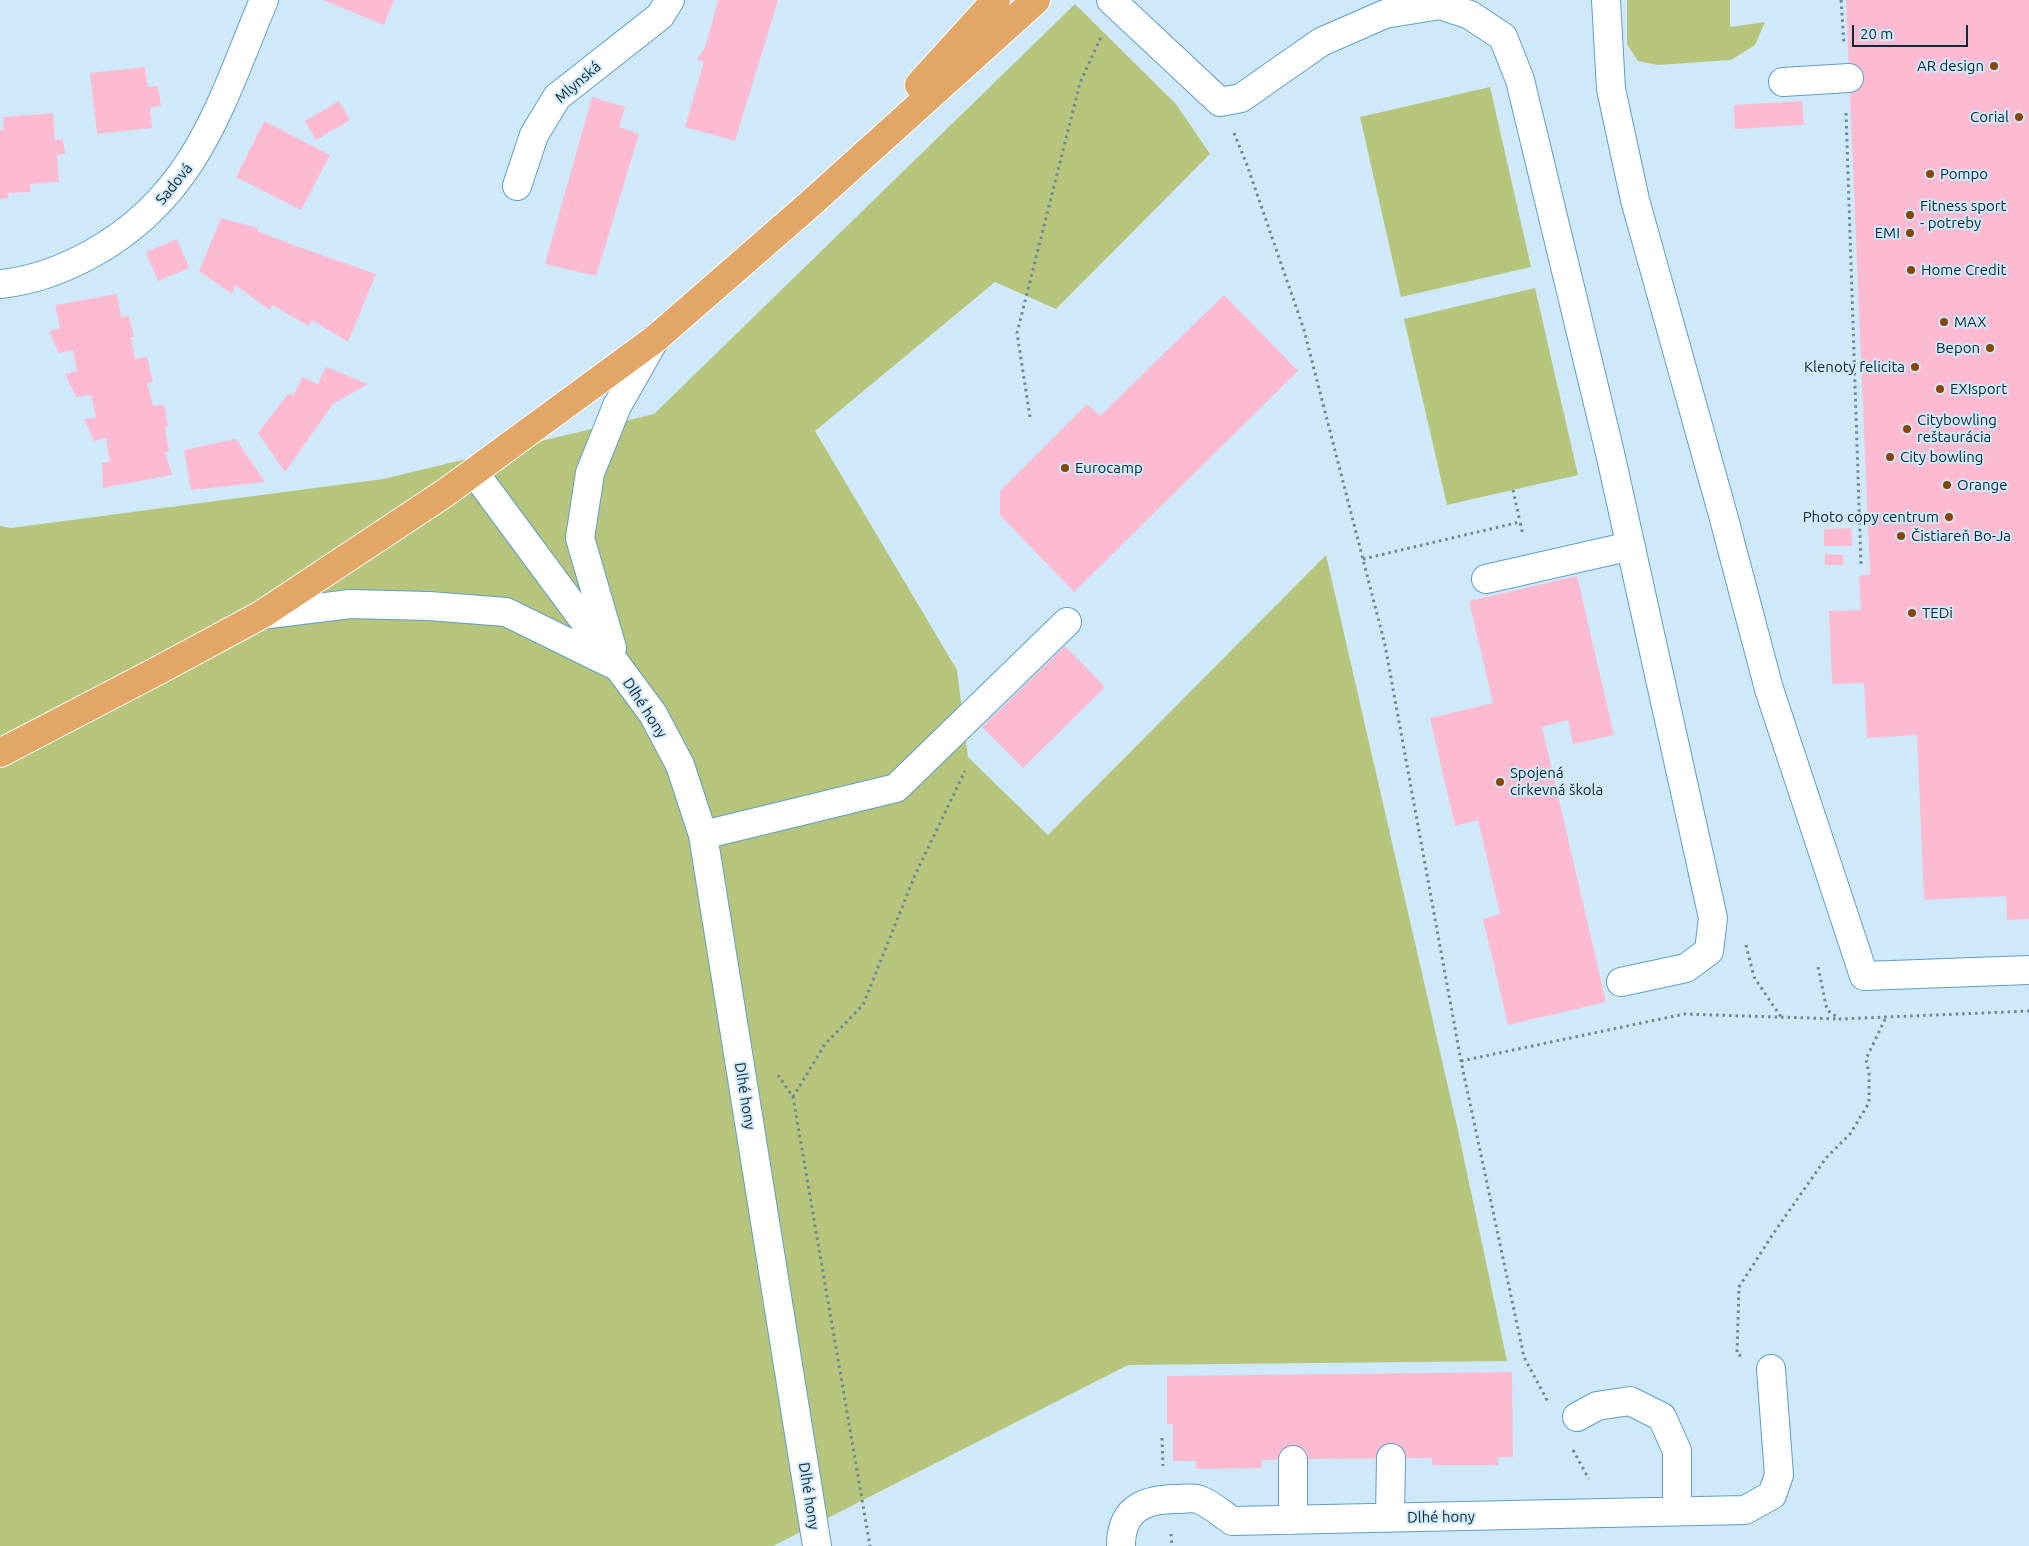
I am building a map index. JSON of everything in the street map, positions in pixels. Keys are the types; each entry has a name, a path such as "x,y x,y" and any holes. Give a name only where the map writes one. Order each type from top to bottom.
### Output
{"main road":[{"path":"810,204 996,0"},
{"path":"0,753 261,614 474,472 655,339 810,204 1036,0"}],"street":[{"name":"Sadová","path":"0,284 44,274 86,257 116,240 138,223 172,189 196,156 264,0"},
{"name":"Mlynská","path":"517,186 534,135 556,97 660,16 670,0"},
{"path":"1606,0 1610,89 1635,200 1724,515 1769,689 1864,976 2029,970"},
{"path":"1113,3 1220,102 1240,98 1321,42 1385,14 1440,5 1470,15 1502,37 1520,80 1631,546 1713,918 1709,951 1686,968 1621,982"},
{"path":"1783,82 1847,79"},
{"path":"617,666 580,538 590,473 617,406 655,339"},
{"name":"Dlhé hony","path":"474,472 653,714 680,765 703,835 817,1546"},
{"path":"1486,579 1631,546"},
{"name":"Dlhé hony","path":"261,614 350,604 429,606 506,612 617,666"},
{"path":"703,835 896,788 1067,622"},
{"name":"Dlhé hony","path":"1121,1546 1121,1533 1128,1515 1144,1503 1165,1499 1199,1499 1232,1521 1745,1510 1772,1495 1778,1475 1771,1369"},
{"path":"1573,1430 1597,1406 1630,1401 1662,1417 1677,1451 1677,1511"},
{"path":"1390,1518 1391,1458"},
{"path":"1293,1460 1293,1520"}],"path":[{"path":"1841,0 1847,79 1861,565"},
{"path":"1030,417 1017,333 1080,83 1113,3"},
{"path":"1220,102 1248,165 1304,330 1385,644 1461,1061 1524,1357 1551,1408"},
{"path":"1513,490 1531,569"},
{"path":"1363,559 1520,522"},
{"path":"793,1097 825,1044 863,1005 915,875 976,746 970,716"},
{"path":"1461,1061 1684,1014 1840,1019"},
{"path":"1771,1369 1737,1354 1739,1287 1772,1234 1826,1158 1850,1134 1870,1103 1869,1073 1866,1059 1886,1017"},
{"path":"742,1073 776,1073 793,1097 870,1546"},
{"path":"1573,1430 1607,1513"}],"green space":[{"path":"1627,0 1730,0 1730,27 1765,22 1755,45 1731,60 1658,65 1638,61 1627,44"},
{"path":"1075,4 1176,104 1210,154 1056,309 995,282 815,431 957,670 968,757 1048,835 1326,555 1457,1126 1507,1361 1128,1365 773,1546 0,1546 0,526 11,528 383,479 654,414"},
{"path":"1490,87 1531,267 1401,297 1360,117"},
{"path":"1535,288 1578,475 1447,505 1404,319"}],"building":[{"path":"323,0 394,0 384,25"},
{"path":"718,0 778,0 735,141 685,127 704,62 697,60 706,45"},
{"name":"MAX","path":"1846,0 2029,0 2029,919 2007,920 2006,896 1924,900 1917,735 1867,738 1864,683 1832,684 1829,611 1861,610 1859,576 1870,574"},
{"path":"145,67 148,87 158,86 161,106 150,108 152,128 97,134 90,73"},
{"path":"592,97 625,107 619,127 639,134 596,276 545,264"},
{"path":"339,101 350,120 316,140 305,121"},
{"path":"1802,101 1804,125 1735,129 1734,105"},
{"path":"53,113 55,140 63,139 65,154 57,155 59,182 30,184 31,192 8,193 9,198 0,199 0,130 4,130 3,117"},
{"path":"264,121 330,155 301,210 236,177"},
{"path":"221,218 258,228 257,231 376,274 348,342 312,320 309,326 272,305 270,310 235,285 232,294 199,271"},
{"path":"177,239 189,268 158,281 146,252"},
{"path":"117,294 121,317 129,316 134,337 131,337 135,359 147,357 153,382 147,383 153,406 164,404 168,426 165,427 169,451 165,452 172,475 103,488 102,463 110,462 106,438 94,441 84,419 96,418 91,395 76,397 65,374 77,371 73,350 59,353 49,331 60,328 55,305"},
{"path":"1224,295 1298,371 1074,592 1000,515 1000,491 1087,404 1100,416"},
{"path":"326,367 368,384 333,404 285,472 258,433 288,394 294,395 302,377 318,384"},
{"path":"236,439 265,482 191,490 184,450"},
{"path":"1851,528 1852,546 1824,546 1824,529"},
{"path":"1825,554 1843,555 1844,565 1825,565"},
{"name":"Spojená cirkevná škola","path":"1577,576 1614,735 1573,744 1568,720 1542,727 1606,1002 1508,1025 1483,919 1500,914 1478,820 1455,826 1430,718 1493,703 1469,601"},
{"path":"1065,646 1105,687 1023,768 982,727"},
{"path":"1512,1372 1513,1457 1498,1457 1498,1465 1432,1465 1432,1458 1313,1459 1262,1460 1262,1468 1196,1469 1196,1461 1173,1461 1173,1424 1167,1424 1167,1376"}],"place":[{"name":"AR design","path":"1994,66"},
{"name":"Corial","path":"2019,117"},
{"name":"Pompo","path":"1930,174"},
{"name":"Fitness sport - potreby","path":"1910,215"},
{"name":"EMI","path":"1910,233"},
{"name":"Home Credit","path":"1911,270"},
{"name":"MAX","path":"1944,322"},
{"name":"Bepon","path":"1990,348"},
{"name":"Klenoty felicita","path":"1915,367"},
{"name":"EXIsport","path":"1940,389"},
{"name":"Citybowling reštaurácia","path":"1907,429"},
{"name":"City bowling","path":"1890,457"},
{"name":"Eurocamp","path":"1065,468"},
{"name":"Orange","path":"1947,485"},
{"name":"Photo copy centrum","path":"1949,517"},
{"name":"Čistiareň Bo-Ja","path":"1901,536"},
{"name":"TEDi","path":"1912,613"},
{"name":"Spojená cirkevná škola","path":"1500,782"}]}
